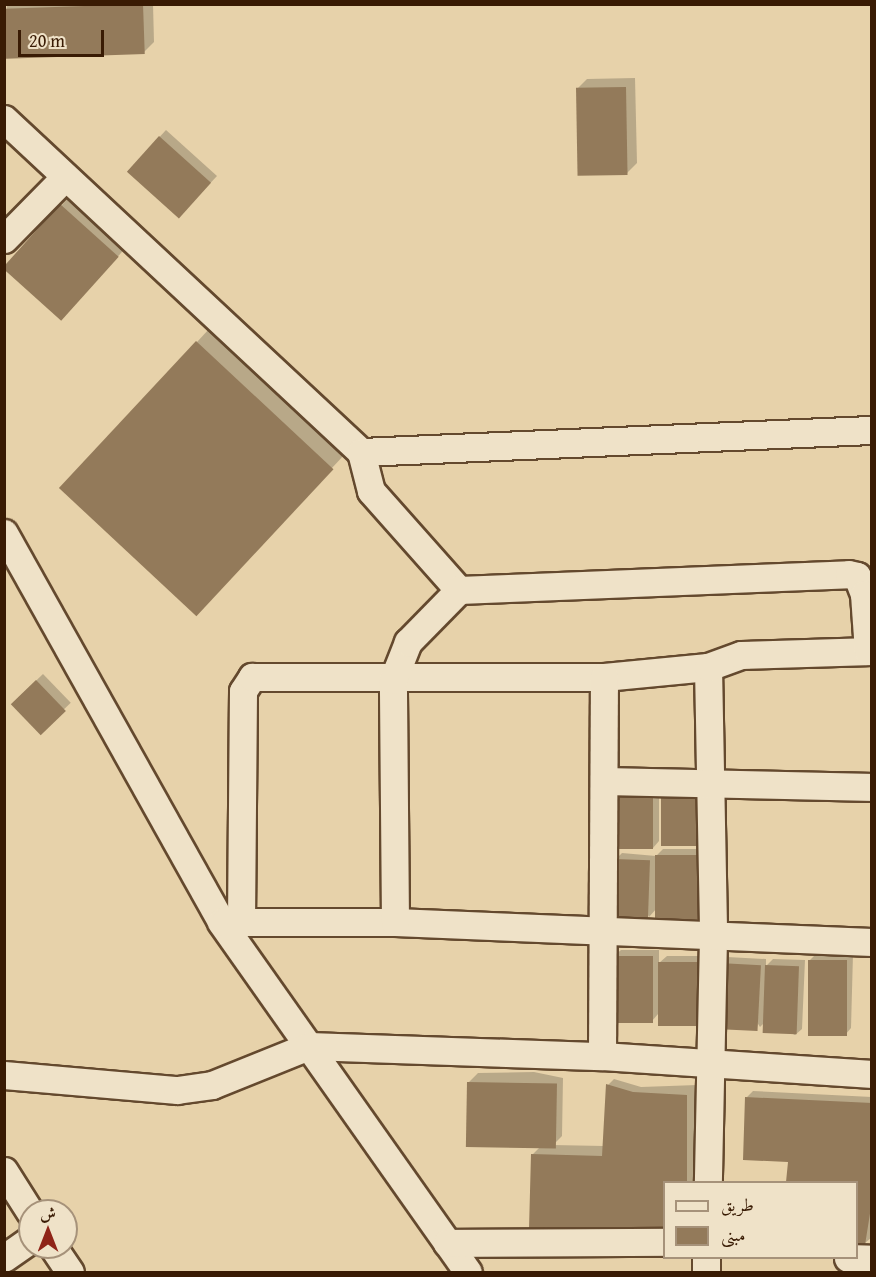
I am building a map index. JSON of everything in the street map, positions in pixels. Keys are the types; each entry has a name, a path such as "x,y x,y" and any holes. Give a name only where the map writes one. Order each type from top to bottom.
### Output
{"street":[{"path":"4,119 361,452 371,491 459,590"},
{"path":"4,239 65,177"},
{"path":"361,452 872,430"},
{"path":"4,533 231,922 309,1046 468,1272"},
{"path":"231,922 246,682 252,677 393,680 604,677 708,668 741,655 870,651 864,594 857,576 849,574 459,590 408,642 393,680 395,922"},
{"path":"708,668 713,937 708,1181"},
{"path":"602,1056 607,781 604,677"},
{"path":"607,781 711,779 872,786"},
{"path":"231,922 395,922 872,942"},
{"path":"4,1075 177,1090 212,1085 309,1046 602,1056 872,1074"},
{"path":"4,1171 22,1199"},
{"path":"447,1243 663,1242"},
{"path":"4,1258 18,1248"},
{"path":"61,1259 70,1272"}],"building":[{"path":"143,4 145,54 6,59 4,9"},
{"path":"626,87 628,175 578,176 576,88"},
{"path":"159,136 211,183 179,219 127,172"},
{"path":"60,204 119,257 61,321 4,269 4,266"},
{"path":"196,341 333,469 196,616 59,488"},
{"path":"36,680 66,711 41,735 11,704"},
{"path":"616,793 653,793 653,849 616,849"},
{"path":"661,794 699,794 699,846 661,846"},
{"path":"655,855 703,855 703,919 655,919"},
{"path":"614,859 650,860 648,919 612,918"},
{"path":"612,956 653,956 653,1023 612,1023"},
{"path":"808,960 847,960 847,1036 808,1036"},
{"path":"658,962 702,962 702,1026 658,1026"},
{"path":"719,963 761,965 757,1031 716,1029"},
{"path":"765,965 799,966 797,1034 763,1033"},
{"path":"467,1082 557,1084 556,1149 466,1147"},
{"path":"606,1084 633,1092 687,1095 687,1181 663,1181 663,1229 529,1229 531,1154 602,1156"},
{"path":"745,1097 872,1103 872,1201 865,1245 858,1244 858,1181 786,1181 788,1162 743,1160"}]}
